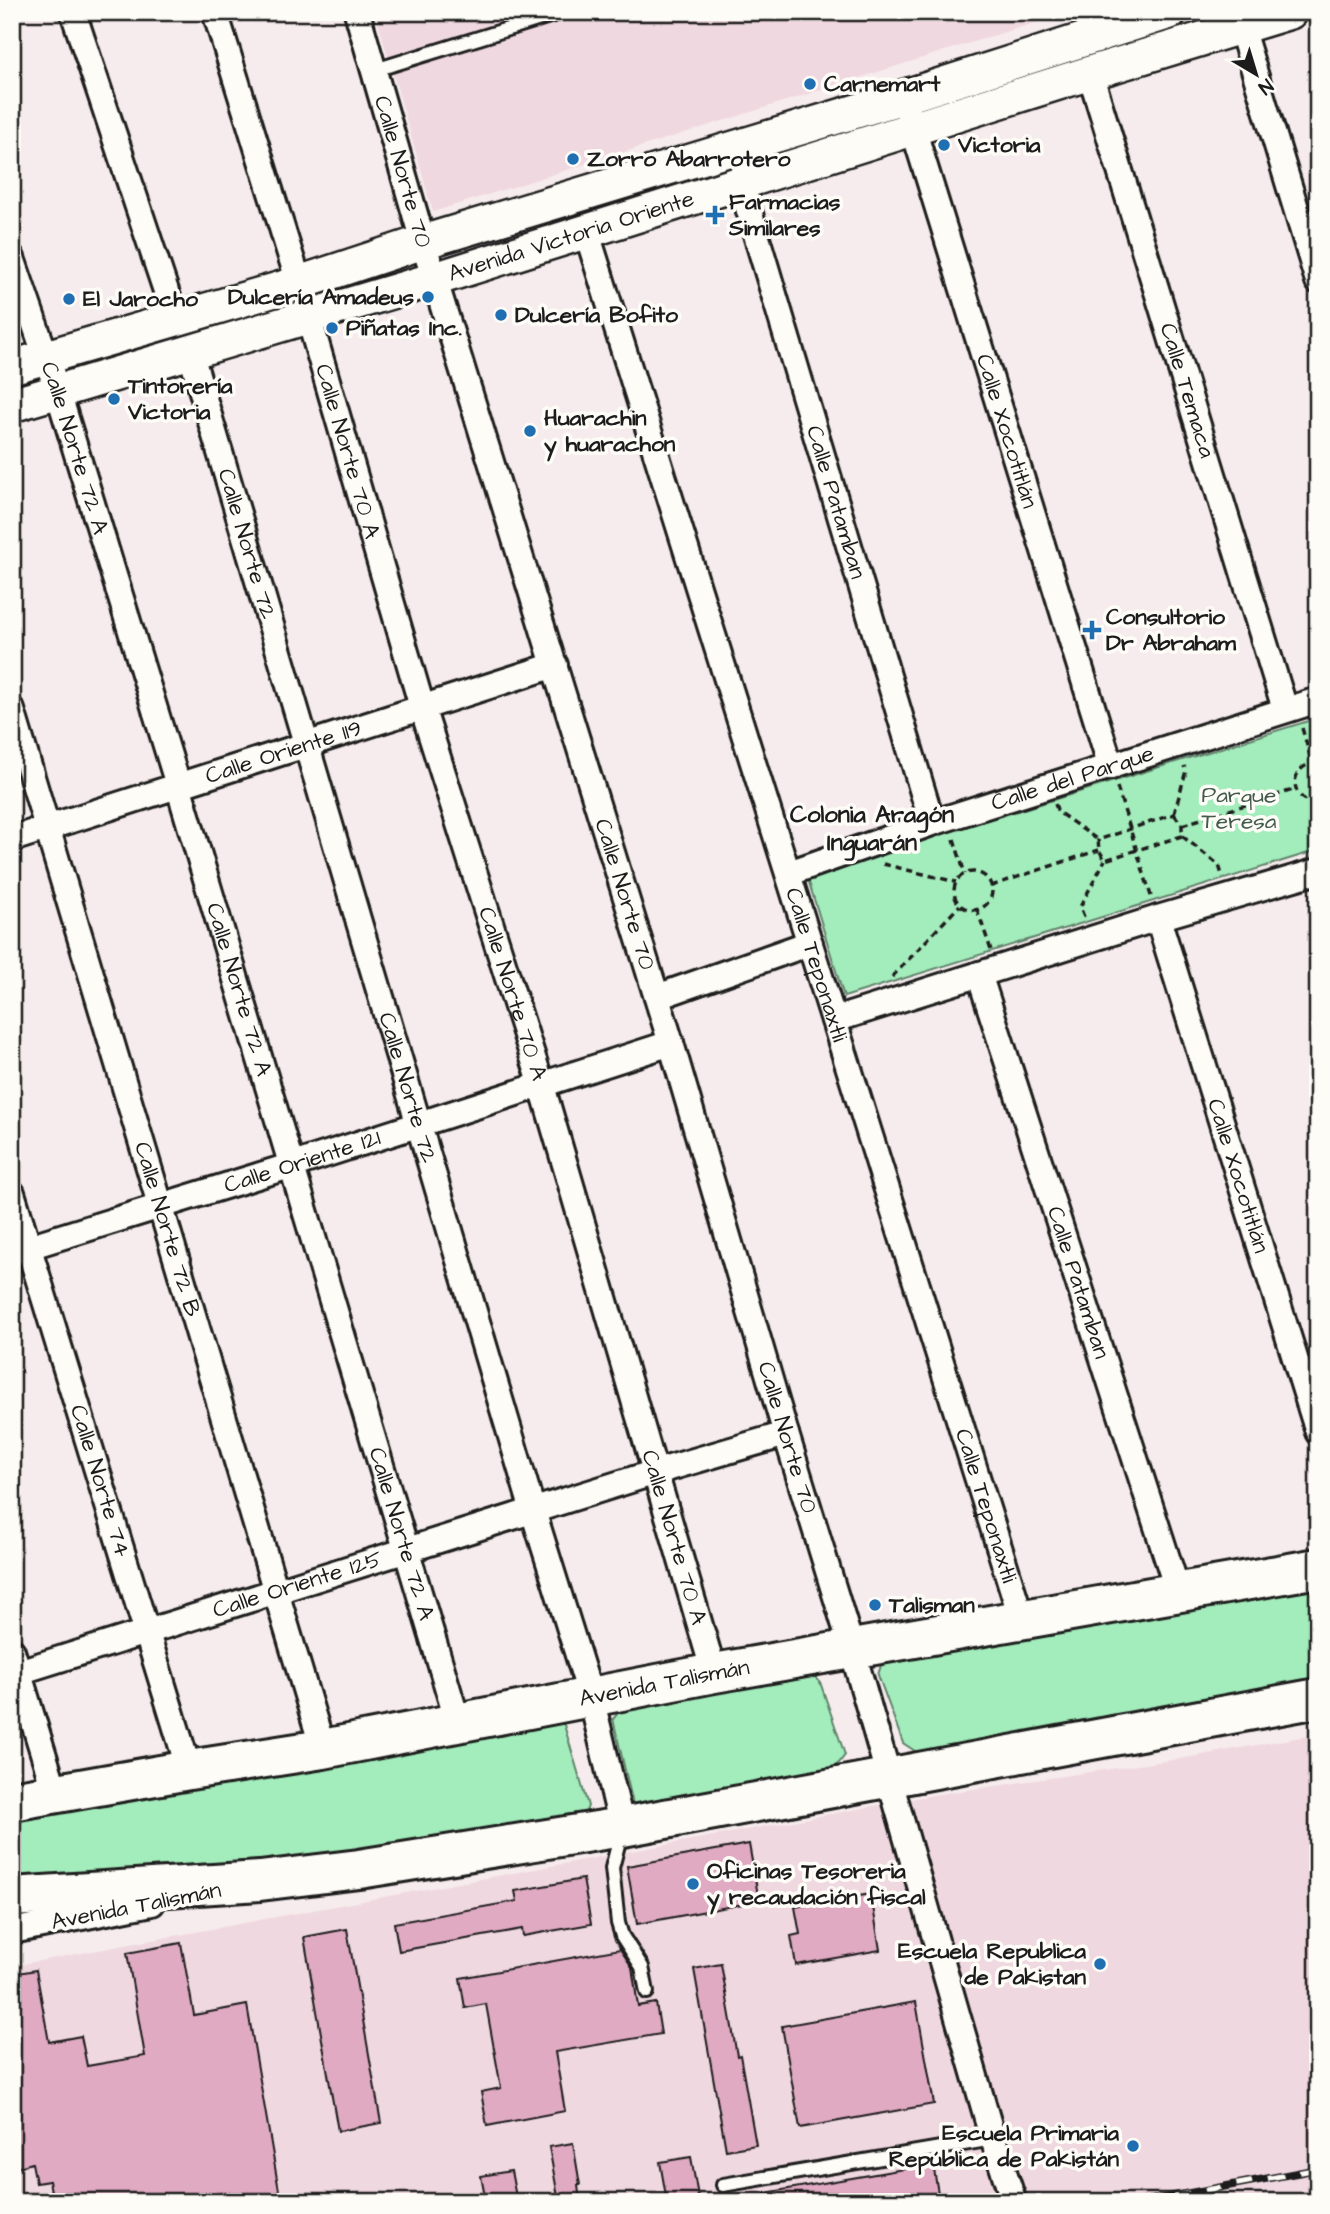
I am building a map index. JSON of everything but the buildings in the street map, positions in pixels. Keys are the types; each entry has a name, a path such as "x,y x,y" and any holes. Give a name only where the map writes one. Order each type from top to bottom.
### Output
{"main road":[{"name":"Avenida Talismán","path":"12,1801 323,1749 714,1673 1318,1567"},
{"name":"Avenida Talismán","path":"12,1897 260,1881 359,1869 622,1826 1318,1698"}],"street":[{"path":"73,12 175,318"},
{"path":"215,12 299,283"},
{"name":"Calle Norte 70","path":"357,12 423,242 671,1043 1014,2202"},
{"name":"Avenida Victoria Oriente","path":"12,367 299,283 423,242 903,97 1170,12"},
{"name":"Avenida Victoria Oriente","path":"12,405 435,279 1290,12"},
{"path":"1241,27 1318,281"},
{"name":"Calle Temaca","path":"1090,73 1293,715"},
{"name":"Calle Xocotitlán","path":"903,97 1111,767"},
{"name":"Calle Patamban","path":"741,184 941,826"},
{"name":"Calle Teponaxtli","path":"586,230 1022,1620"},
{"name":"Calle Norte 72 A","path":"12,258 47,357 178,785 458,1723"},
{"name":"Calle Norte 70 A","path":"308,315 422,707 542,1086 714,1673"},
{"name":"Calle Norte 72","path":"190,351 533,1511 591,1697 622,1826"},
{"name":"Calle Oriente 119","path":"12,839 555,665"},
{"name":"Calle del Parque","path":"789,873 941,826 1111,767 1293,715 1318,700"},
{"name":"Calle Norte 72 B","path":"12,710 323,1749"},
{"path":"834,1020 986,965 1318,871"},
{"name":"Calle Xocotitlán","path":"1158,918 1318,1432"},
{"path":"657,997 810,943"},
{"name":"Calle Patamban","path":"986,965 1178,1592"},
{"name":"Calle Oriente 121","path":"20,1250 671,1043"},
{"name":"Calle Norte 74","path":"12,1193 20,1250 148,1632 189,1770"},
{"name":"Calle Oriente 125","path":"14,1666 148,1632 656,1472 786,1434"},
{"path":"14,1666 55,1792"},
{"name":"Avenida Talismán","path":"12,1931 260,1881"}],"lane":[{"path":"375,70 563,12"},
{"path":"622,1826 612,1868 618,1923 622,1937 642,1967 647,1992"},
{"path":"723,2185 993,2138"}],"path":[{"path":"1293,715 1315,763 1305,765 1296,776 1296,789 1304,800 1318,803"},
{"path":"1174,814 1186,771 1182,758"},
{"path":"1111,767 1158,918"},
{"path":"1182,825 1296,789"},
{"path":"1052,797 1058,813 1098,840"},
{"path":"1174,814 1182,825 1182,836"},
{"path":"1098,840 1174,814"},
{"path":"941,826 965,874"},
{"path":"1087,927 1080,907 1105,860 1182,836"},
{"path":"1182,836 1219,865 1226,885"},
{"path":"1098,840 1099,850 1105,860"},
{"path":"991,886 1099,850"},
{"path":"881,864 956,882"},
{"path":"978,873 984,876 991,886 990,898 982,907 965,908 954,895 956,882 965,874 978,873"},
{"path":"889,981 960,905"},
{"path":"977,909 986,965"}],"shaded area":[{"path":"375,12 1069,12 433,212"},
{"path":"1318,1734 1318,2202 12,2202 12,1966 933,1795 1179,1759"}],"green space":[{"name":"Parque Teresa","path":"1318,718 1318,850 844,997 807,876"},
{"path":"1318,1586 1318,1683 918,1753 903,1743 878,1675 883,1659"},
{"path":"811,1673 820,1682 845,1755 839,1763 826,1772 645,1805 633,1804 613,1719 622,1708"},
{"path":"552,1717 564,1725 588,1806 584,1816 296,1860 12,1879 12,1817"}],"railway":[{"path":"1142,2202 1318,2169"}],"place":[{"name":"Carnemart","path":"810,84"},
{"name":"Victoria","path":"944,145"},
{"name":"Zorro Abarrotero","path":"573,159"},
{"name":"Farmacias Similares","path":"715,215"},
{"name":"Dulcería Amadeus","path":"428,297"},
{"name":"El Jarocho","path":"69,299"},
{"name":"Dulcería Bofito","path":"501,315"},
{"name":"Piñatas Inc.","path":"332,328"},
{"name":"Tintorería Victoria","path":"114,399"},
{"name":"Huarachin y huarachon","path":"530,431"},
{"name":"Consultorio Dr Abraham","path":"1092,630"},
{"name":"Talisman","path":"875,1605"},
{"name":"Oficinas Tesoreria y recaudación fiscal","path":"693,1884"},
{"name":"Escuela Republica de Pakistan","path":"1100,1964"},
{"name":"Escuela Primaria República de Pakistán","path":"1133,2146"}],"district":[{"name":"Colonia Aragón Inguarán","path":"872,829"}]}
